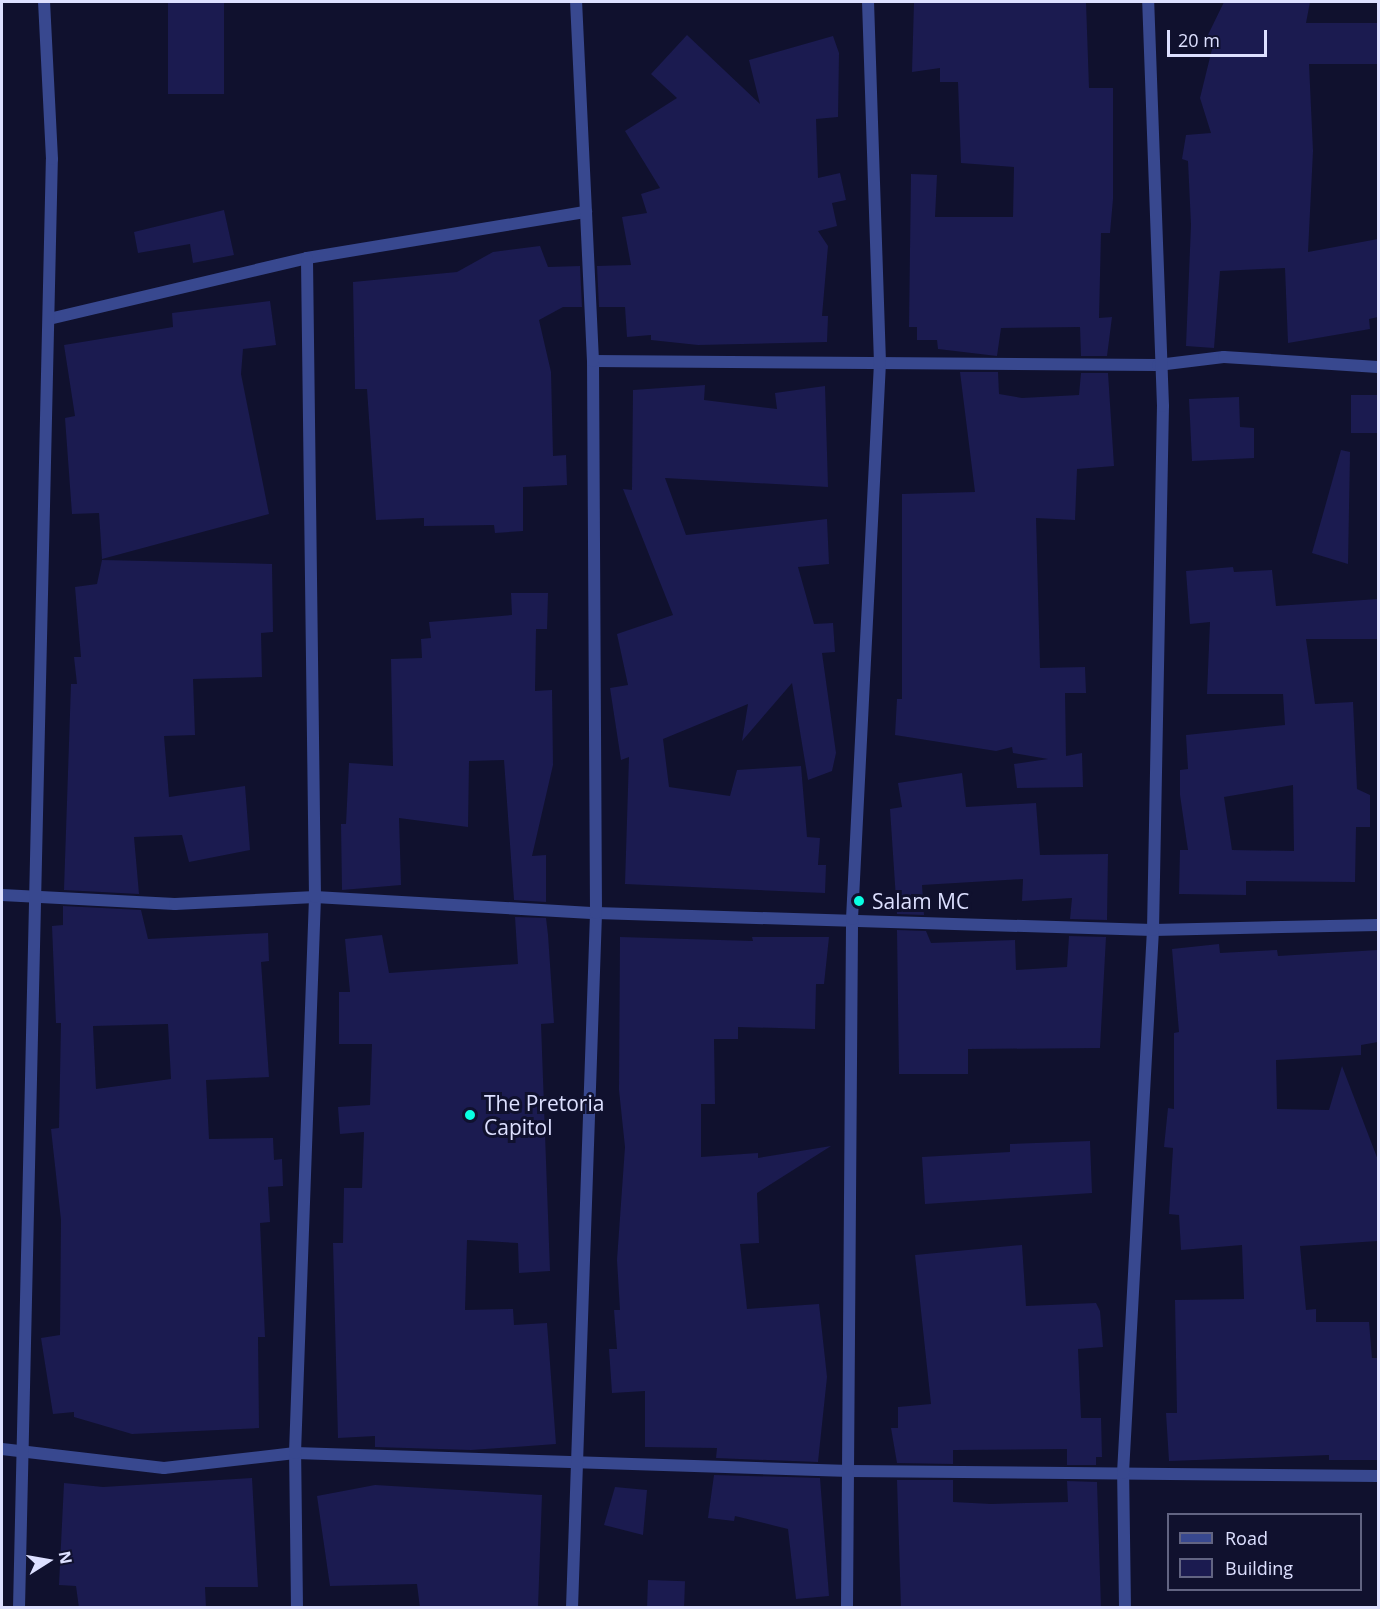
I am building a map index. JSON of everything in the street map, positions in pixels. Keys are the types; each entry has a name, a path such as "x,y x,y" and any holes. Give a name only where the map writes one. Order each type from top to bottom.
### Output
{"street":[{"path":"19,1608 52,159 44,2"},
{"path":"572,1608 573,1462 596,913 593,361 576,2"},
{"path":"847,1608 850,1472 852,919 880,363 868,2"},
{"path":"1125,1608 1123,1473 1153,930 1163,406 1158,365 1148,2"},
{"path":"49,318 307,258 586,212"},
{"path":"297,1608 295,1452 315,897 307,258"},
{"path":"593,361 1158,365 1224,357 1378,367"},
{"path":"2,895 175,904 315,897 596,913 852,919 1153,930 1378,925"},
{"path":"2,1449 22,1448 164,1468 295,1452 850,1472 1378,1476"}],"building":[{"path":"168,2 224,2 224,94 168,94"},
{"path":"914,2 1086,2 1089,88 1113,88 1113,199 1110,233 1101,233 1099,318 1112,317 1107,356 1081,356 1080,327 1001,328 997,356 938,349 937,340 917,340 917,327 909,327 911,174 937,175 935,217 1013,217 1014,167 961,163 958,82 940,82 940,68 912,72"},
{"path":"1224,2 1310,2 1306,23 1378,23 1378,64 1309,64 1313,151 1308,252 1378,239 1378,317 1369,319 1370,329 1288,343 1285,268 1220,271 1214,348 1186,346 1191,225 1188,161 1182,159 1186,135 1211,133 1200,98 1214,41 1205,41"},
{"path":"687,35 760,104 749,60 833,36 839,53 838,117 816,119 818,178 840,173 846,200 832,203 837,226 818,231 828,246 822,316 828,316 827,342 698,345 651,340 651,335 627,337 625,307 599,307 597,266 631,265 622,217 647,213 641,194 660,188 625,131 677,98 651,74"},
{"path":"224,210 234,255 193,263 190,244 138,253 134,232"},
{"path":"540,246 548,267 580,266 582,307 563,307 539,320 551,372 553,456 566,455 567,485 523,487 523,531 495,533 494,525 424,526 424,518 376,520 367,389 355,389 353,282 457,272 493,252"},
{"path":"270,301 276,345 243,349 241,374 269,514 102,559 99,513 72,514 65,418 75,416 64,345 173,327 172,313"},
{"path":"960,372 998,372 999,394 1022,398 1079,395 1081,373 1108,373 1114,466 1077,469 1075,520 1036,518 1040,668 1085,667 1086,693 1065,693 1066,756 1082,753 1083,787 1017,788 1014,764 1048,759 1013,753 1012,747 996,751 895,735 897,699 902,699 902,494 975,492"},
{"path":"705,385 704,400 777,409 775,393 825,386 828,487 665,478 686,535 827,519 829,564 798,567 814,624 833,623 835,652 822,653 836,753 832,771 808,780 792,683 742,741 748,704 663,739 669,787 730,796 737,770 801,766 807,837 820,838 818,865 826,865 825,893 625,884 629,757 621,760 610,688 628,685 617,634 673,615 623,489 632,490 633,390"},
{"path":"1351,395 1378,395 1378,433 1351,433"},
{"path":"1239,397 1240,427 1254,428 1254,458 1192,461 1189,399"},
{"path":"1341,450 1350,452 1348,564 1312,553"},
{"path":"102,560 272,564 273,632 261,633 262,677 193,679 195,735 164,736 169,797 245,786 250,850 189,862 182,835 134,837 139,894 64,890 71,684 77,684 74,657 81,657 75,587 97,584"},
{"path":"1233,567 1234,572 1272,570 1276,606 1378,599 1378,639 1306,639 1315,704 1353,702 1357,789 1370,795 1370,827 1356,827 1355,882 1246,881 1246,895 1179,894 1180,850 1188,850 1180,795 1180,770 1188,769 1186,735 1285,725 1283,694 1207,694 1210,622 1190,624 1186,571","holes":["1293,785 1294,851 1232,850 1224,797"]},
{"path":"511,593 548,593 547,629 536,629 535,691 552,690 553,765 532,856 546,855 546,902 514,900 504,760 469,761 468,827 399,818 401,885 342,890 341,824 346,824 349,763 393,766 391,659 422,658 421,639 431,638 429,622 512,615"},
{"path":"962,773 966,807 1036,803 1040,855 1108,854 1107,920 1070,919 1072,898 1022,901 1023,879 922,885 924,915 897,914 890,809 902,807 898,783"},
{"path":"63,906 141,910 148,939 268,933 269,961 261,962 269,1077 206,1080 209,1139 273,1138 274,1160 282,1159 283,1186 268,1187 270,1222 260,1223 265,1337 258,1337 259,1428 132,1434 74,1417 74,1412 53,1414 41,1338 60,1335 61,1220 51,1129 59,1128 61,1023 56,1023 52,926 63,925","holes":["168,1024 171,1079 96,1089 93,1026"]},
{"path":"515,917 546,918 548,935 554,1023 541,1024 550,1271 519,1273 518,1243 467,1240 465,1310 513,1309 514,1325 547,1323 556,1444 471,1450 375,1447 375,1436 338,1438 333,1243 343,1243 344,1188 362,1188 364,1132 340,1134 338,1107 370,1105 372,1044 339,1044 339,992 350,992 345,939 382,935 389,973 518,964"},
{"path":"897,930 926,931 931,943 1015,940 1016,970 1067,967 1069,936 1106,937 1100,1048 968,1049 968,1074 899,1074"},
{"path":"620,937 753,941 752,937 829,937 824,984 816,984 815,1029 738,1027 738,1039 714,1039 715,1104 701,1104 701,1157 758,1153 758,1158 831,1146 757,1193 759,1243 740,1244 747,1309 819,1304 827,1377 818,1462 716,1458 717,1448 645,1447 645,1391 612,1393 609,1349 617,1349 614,1310 620,1310 617,1260 625,1147 619,1090"},
{"path":"1219,944 1220,953 1277,950 1278,956 1378,950 1378,1042 1361,1045 1361,1055 1276,1060 1277,1109 1329,1110 1342,1066 1378,1160 1378,1241 1300,1246 1306,1310 1316,1309 1316,1322 1369,1322 1372,1358 1378,1358 1378,1460 1329,1460 1329,1455 1169,1461 1166,1413 1177,1413 1175,1300 1244,1299 1242,1245 1181,1250 1179,1215 1169,1214 1173,1148 1164,1147 1168,1108 1174,1109 1174,1033 1179,1032 1172,949"},
{"path":"1090,1141 1092,1193 925,1204 922,1157 1010,1152 1010,1144"},
{"path":"1022,1245 1026,1306 1096,1303 1100,1311 1103,1347 1078,1349 1081,1418 1101,1418 1102,1457 1096,1457 1096,1465 1067,1465 1067,1449 953,1450 953,1464 897,1463 891,1428 898,1428 898,1407 931,1404 915,1255"},
{"path":"714,1475 820,1478 829,1596 796,1599 788,1529 735,1516 734,1521 708,1518"},
{"path":"252,1478 258,1587 205,1587 206,1608 79,1608 76,1586 59,1585 64,1483 103,1487"},
{"path":"897,1480 953,1480 953,1502 991,1504 1068,1502 1067,1481 1097,1482 1101,1608 901,1608"},
{"path":"375,1485 542,1495 538,1608 420,1608 417,1584 330,1586 317,1496"},
{"path":"615,1487 647,1490 643,1535 604,1525"},
{"path":"648,1580 685,1581 684,1608 647,1608"}],"place":[{"name":"Salam MC","path":"859,901"},
{"name":"The Pretoria Capitol","path":"470,1115"}]}
